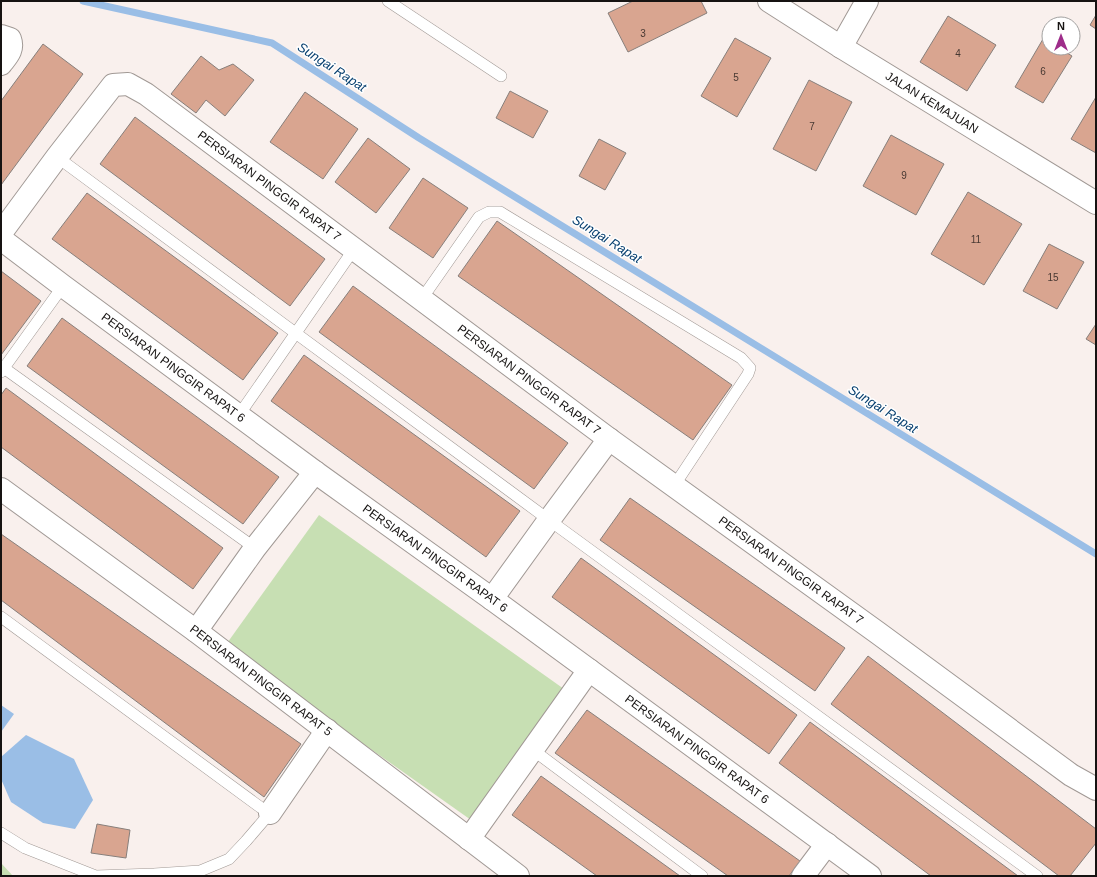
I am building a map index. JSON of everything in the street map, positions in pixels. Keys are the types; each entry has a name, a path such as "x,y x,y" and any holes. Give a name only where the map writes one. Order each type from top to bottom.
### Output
{"street":[{"name":"JALAN KEMAJUAN","path":"769,1 841,47 1096,203"},
{"path":"841,47 867,1"},
{"path":"1,36 10,39 12,45 10,51 1,64"},
{"name":"PERSIARAN PINGGIR RAPAT 7","path":"1,233 57,157 113,85 128,84 146,94 609,439 1072,775 1096,789"},
{"name":"PERSIARAN PINGGIR RAPAT 6","path":"1,239 62,286 315,472 492,599 870,876"},
{"path":"492,599 609,439"},
{"path":"196,631 255,548 315,472"},
{"name":"PERSIARAN PINGGIR RAPAT 5","path":"1,489 196,631 518,876"},
{"path":"469,839 589,670"},
{"path":"270,813 327,730"},
{"path":"803,876 827,844"}],"lane":[{"path":"388,1 501,76"},
{"path":"57,157 549,520 1037,876"},
{"path":"421,300 479,217 488,212 500,212 741,358 750,368 748,374 674,486"},
{"path":"239,415 354,249"},
{"path":"62,286 2,368 255,548"},
{"path":"1,617 270,813 229,859 200,871 96,876 25,848 1,833"},
{"path":"533,750 702,876"}],"green space":[{"path":"319,515 564,689 471,820 225,646"},
{"path":"1,863 13,876 1,876"}],"water":[{"path":"1,705 14,714 1,732"},
{"path":"26,735 74,759 93,800 75,829 43,823 11,802 1,779 1,757"}],"building":[{"path":"633,1 701,1 707,13 628,52 608,13"},
{"path":"1096,15 1096,29 1090,25"},
{"path":"948,16 996,45 967,91 920,62"},
{"path":"735,38 771,58 737,117 701,96"},
{"path":"1041,42 1041,56 1072,56 1043,103 1015,87"},
{"path":"43,44 83,74 1,185 1,101"},
{"path":"201,56 219,70 233,64 254,80 225,116 206,100 196,113 171,94"},
{"path":"809,80 852,102 816,171 773,149"},
{"path":"510,91 548,111 533,138 496,118"},
{"path":"305,92 358,129 323,179 270,142"},
{"path":"1096,97 1096,153 1071,139"},
{"path":"135,117 325,259 290,306 100,164"},
{"path":"891,135 944,164 916,215 863,186"},
{"path":"368,138 410,169 376,213 335,182"},
{"path":"599,139 626,153 605,190 579,176"},
{"path":"423,178 468,208 433,258 389,228"},
{"path":"968,192 1022,224 984,285 931,254"},
{"path":"87,193 278,333 243,380 52,239"},
{"path":"497,221 732,385 693,440 458,276"},
{"path":"1049,244 1084,262 1057,309 1023,291"},
{"path":"1,271 41,301 1,355"},
{"path":"353,286 568,443 534,489 319,332"},
{"path":"62,318 279,477 243,524 27,366"},
{"path":"1096,324 1096,345 1086,339"},
{"path":"304,355 520,511 486,557 271,401"},
{"path":"6,388 223,548 193,589 1,447 1,395"},
{"path":"630,498 845,648 815,691 600,540"},
{"path":"1,534 301,744 264,797 1,600"},
{"path":"581,558 797,715 769,754 552,597"},
{"path":"868,656 1096,829 1096,843 1070,876 1059,876 831,704"},
{"path":"587,710 800,861 789,876 728,876 555,753"},
{"path":"810,722 1018,876 931,876 779,763"},
{"path":"541,776 680,876 597,876 512,815"},
{"path":"97,824 130,830 126,858 91,853"}],"waterway":[{"name":"Sungai Rapat","path":"83,1 272,43 419,138 1096,554"}]}
